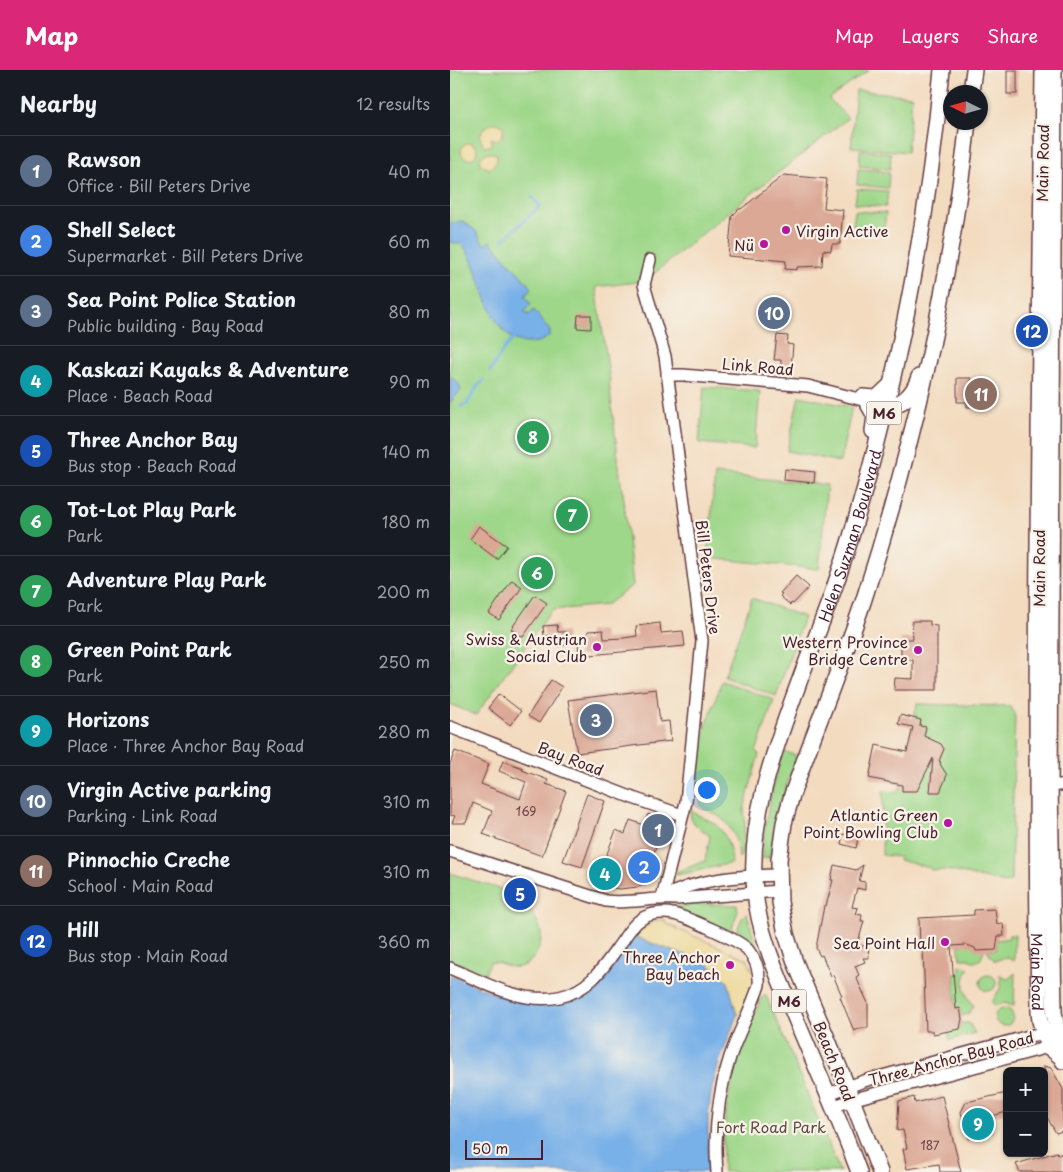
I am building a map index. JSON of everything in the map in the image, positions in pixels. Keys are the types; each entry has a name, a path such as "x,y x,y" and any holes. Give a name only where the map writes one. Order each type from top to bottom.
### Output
{"main road":[{"name":"Helen Suzman Boulevard","path":"754,876 754,842 777,744 831,597 856,518 893,380 926,204 937,128 942,70"},
{"path":"972,85 974,70"},
{"name":"Main Road","path":"1043,70 1053,139"},
{"name":"Main Road","path":"1054,70 1050,785 1039,1012 1058,1044"},
{"name":"M6","path":"779,875 781,837 792,795 863,601 895,497 928,364 950,249 967,130"},
{"path":"886,406 899,404 911,394 917,385 937,295 950,249"},
{"path":"856,518 859,484 875,422 874,412 867,402"},
{"name":"Beach Road","path":"779,875 779,891 786,934 795,962 880,1172"},
{"name":"Beach Road","path":"754,876 755,894 762,930 773,963 831,1100 859,1172"}],"street":[{"name":"Bill Peters Drive","path":"650,260 644,285 662,344 668,375 702,641 686,802 662,898"},
{"name":"Link Road","path":"668,375 683,374 808,386 886,406"},
{"name":"Link Road","path":"845,394 876,396 893,380"},
{"name":"Bay Road","path":"450,727 632,798 682,815"},
{"path":"450,851 606,901 622,903 662,898 676,899 779,891"},
{"path":"662,898 676,890 707,881 779,875"},
{"path":"450,968 512,993 536,998 549,998 570,993 582,988 595,978 607,964 628,932 643,917 653,914 672,914 731,939 747,948 760,974 759,986 730,1055 723,1084 717,1122 717,1172"},
{"name":"Three Anchor Bay Road","path":"849,1093 1058,1044"},
{"name":"Three Anchor Bay Road","path":"831,1100 849,1093 1058,1044"}],"green space":[{"path":"450,70 869,70 829,99 848,118 651,276 642,272 638,282 596,287 610,381 633,585 606,605 552,610 476,715 450,704"},
{"path":"856,90 912,96 907,152 851,147"},
{"path":"860,150 891,153 890,169 859,166"},
{"path":"858,169 889,172 888,188 857,185"},
{"path":"857,189 888,191 886,207 855,204"},
{"path":"855,211 886,213 884,228 853,226"},
{"path":"704,387 760,391 755,448 699,443"},
{"path":"799,396 852,407 840,462 787,451"},
{"path":"715,474 827,485 819,569 707,558"},
{"path":"752,598 804,617 776,696 724,677"},
{"path":"722,681 774,700 756,752 759,754 744,809 745,823 742,855 739,858 737,845 729,827 721,818 701,806 697,781 701,736 703,735"},
{"name":"Atlantic Green Point Bowling Club","path":"917,704 1009,706 1015,713 1011,881 1006,883 947,870 931,870 930,868 899,860 899,857 882,855 883,791 899,792"},
{"path":"782,753 795,755 796,758 778,810 769,858 762,858 772,792"},
{"path":"690,809 712,822 722,831 730,849 732,863 677,875 676,872 705,861 710,836 693,822"},
{"path":"450,873 534,900 531,912 539,924 541,942 531,961 519,967 490,962 485,974 450,960"},
{"path":"698,904 737,905 738,911 730,933 669,908"},
{"path":"747,913 757,949 735,934 743,916"},
{"path":"1009,935 1015,935 1014,961 1006,957 995,961 988,950 996,950 997,940 1009,938"},
{"path":"966,944 984,950 981,959 975,962 968,959 960,959 959,946"},
{"path":"960,965 969,968 964,979 964,989 974,1006 968,1014 961,1016 960,1009 956,1009 954,974 960,974"},
{"path":"1015,973 1014,1006 1004,1003 995,1006 992,1002 1001,987 999,975 1008,979"},
{"path":"985,975 991,975 996,980 994,989 985,991 980,986 980,980"},
{"name":"Fort Road Park","path":"765,994 840,1172 723,1172 726,1115 737,1061 760,1001"},
{"path":"1004,1008 1010,1011 1013,1017 1010,1023 1004,1026 998,1023 995,1017 998,1011"},
{"path":"961,1023 969,1023 975,1033 950,1040 948,1031 960,1029"}],"sand":[{"path":"493,123 500,125 503,132 498,140 491,138 492,145 485,147 480,136 481,133"},
{"path":"466,143 472,143 477,148 475,157 466,159 461,154 461,148"},
{"path":"486,153 495,153 498,158 489,169 480,164 480,158"},
{"name":"Three Anchor Bay beach","path":"659,920 665,920 666,924 747,959 752,970 755,969 754,985 741,1014 737,1015 728,982 702,959 675,952 633,936"}],"water":[{"path":"463,221 476,231 484,245 490,241 532,288 525,296 531,304 524,312 529,315 534,310 550,331 550,335 545,339 529,343 515,340 504,331 488,303 469,255 462,244 450,242 450,223"},
{"path":"450,376 458,383 461,390 450,403"},
{"path":"633,936 675,952 702,959 728,982 737,1015 712,1087 708,1117 708,1172 450,1172 450,975 487,990 527,1002 547,1004 567,1002 585,994 601,980"}],"building":[{"path":"1007,70 1017,70 1017,94 1007,94"},
{"name":"Virgin Active","path":"784,175 827,179 824,208 843,210 840,244 832,244 831,251 823,250 822,266 797,267 797,270 785,269 786,261 728,256 732,216"},
{"path":"578,315 591,315 591,329 577,328"},
{"path":"777,335 788,336 787,344 793,345 791,367 781,366 781,360 774,360"},
{"path":"957,378 971,378 971,387 997,387 997,403 987,402 987,407 967,407 967,402 957,402"},
{"path":"785,469 815,472 814,483 784,480"},
{"path":"479,526 507,546 497,559 470,539"},
{"path":"796,576 809,587 790,605 780,596 782,594 780,593"},
{"path":"512,580 522,587 499,620 489,613"},
{"path":"535,595 547,603 523,637 511,629"},
{"name":"Western Province Bridge Centre","path":"912,621 930,621 930,625 937,626 937,690 894,690 895,678 913,679 913,660 901,660 901,639 913,639"},
{"path":"660,623 661,633 683,631 685,646 579,656 578,641 588,641 588,631 603,630 604,639 624,638 637,636 636,626"},
{"path":"557,625 558,632 566,632 567,645 557,646 556,635 544,636 543,626"},
{"path":"551,680 562,687 539,723 528,716"},
{"path":"656,689 660,722 669,721 671,741 577,753 568,700"},
{"path":"499,694 521,711 510,725 488,708"},
{"path":"900,715 921,720 920,726 926,727 924,736 941,744 944,749 939,761 947,775 940,792 930,792 933,758 917,791 902,791 902,785 869,778 876,745 907,752 913,727 898,724"},
{"path":"455,751 489,764 481,784 520,799 526,782 499,771 503,761 548,780 546,784 566,791 542,856 483,834 492,811 473,803 466,823 452,823 455,816 450,815 450,764"},
{"path":"587,794 605,801 582,867 563,861"},
{"path":"648,814 664,820 662,825 664,826 644,878 646,884 620,889 607,887 610,878 599,875 616,830 625,834 630,820 644,825"},
{"path":"843,834 858,838 856,848 841,844"},
{"path":"834,865 856,870 863,865 859,881 865,882 865,890 857,888 852,907 858,908 856,914 862,915 861,921 864,921 857,946 868,946 869,958 863,958 865,962 855,966 859,975 856,977 868,1003 868,1028 854,1031 833,975 831,976 822,955 820,956 816,948 824,906 826,906 833,880 831,880"},
{"name":"Sea Point Hall","path":"995,909 997,924 1003,923 1004,936 998,936 996,950 976,951 975,948 967,945 951,946 956,1009 960,1008 962,1019 960,1029 933,1034 933,1031 926,1031 923,948 920,948 919,918 974,915 974,910"},
{"path":"1048,1067 1051,1068 1063,1089 1063,1131 1056,1133 1048,1119"},
{"path":"1003,1094 1003,1113 988,1117 993,1132 969,1139 961,1112 966,1102"},
{"path":"942,1096 961,1172 940,1172 939,1164 907,1169 903,1149 907,1148 903,1130 897,1131 899,1101 914,1097 915,1103"},
{"path":"1057,1152 1058,1155 1063,1153 1063,1172 1020,1172 1016,1164 1040,1157 1048,1157 1048,1155"}],"waterway":[{"path":"503,240 540,206 532,197"},
{"path":"490,371 504,349 514,338"},
{"path":"461,406 467,404 477,387 484,380"}],"place":[{"name":"Virgin Active","path":"786,230"},
{"name":"Nü","path":"764,244"},
{"name":"Virgin Active parking","path":"774,313"},
{"name":"Hill","path":"1032,331"},
{"name":"Pinnochio Creche","path":"981,394"},
{"name":"Green Point Park","path":"533,437"},
{"name":"Adventure Play Park","path":"572,515"},
{"name":"Tot-Lot Play Park","path":"537,573"},
{"name":"Swiss & Austrian Social Club","path":"597,647"},
{"name":"Western Province Bridge Centre","path":"918,650"},
{"name":"Sea Point Police Station","path":"596,720"},
{"name":"Atlantic Green Point Bowling Club","path":"948,823"},
{"name":"Rawson","path":"658,830"},
{"name":"Shell Select","path":"644,867"},
{"name":"Kaskazi Kayaks & Adventure","path":"605,874"},
{"name":"Three Anchor Bay","path":"520,894"},
{"name":"Sea Point Hall","path":"945,942"},
{"name":"Three Anchor Bay beach","path":"730,965"},
{"name":"Horizons","path":"978,1124"}]}
